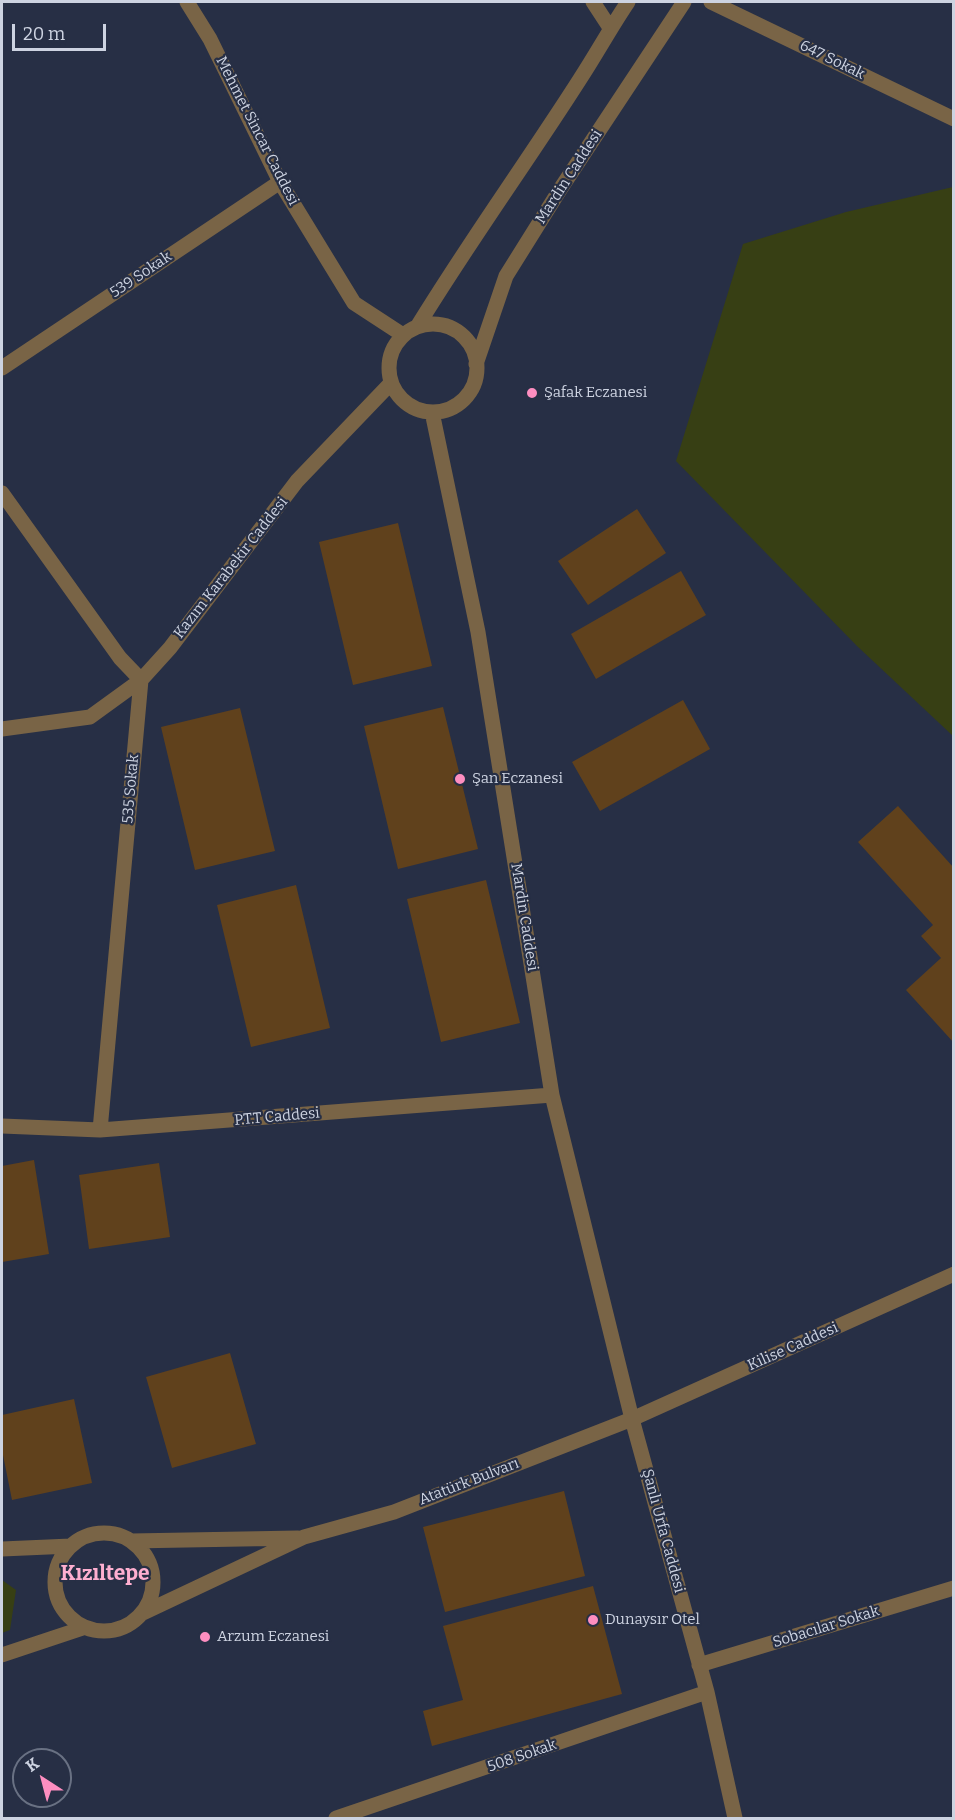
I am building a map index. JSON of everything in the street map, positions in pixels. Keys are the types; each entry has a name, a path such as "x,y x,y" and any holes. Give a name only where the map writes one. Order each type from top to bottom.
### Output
{"street":[{"name":"Mehmet Sincar Caddesi","path":"186,2 210,39 280,182 354,303 403,335"},
{"path":"593,2 610,28"},
{"path":"417,327 457,262 581,78 628,2"},
{"name":"Mardin Caddesi","path":"632,1419 552,1095 478,632 432,412 446,410 460,403 469,392 476,379 477,364 506,276 561,188 684,2"},
{"name":"647 Sokak","path":"711,2 954,119"},
{"name":"539 Sokak","path":"2,368 280,182"},
{"path":"432,412 419,410 407,403 392,383 389,370 390,357 403,335 417,327 430,324 444,325 456,330 466,339 477,364"},
{"name":"Kazım Karabekir Caddesi","path":"2,729 90,717 141,680 170,648 297,482 392,383"},
{"path":"2,492 120,658 141,680"},
{"name":"535 Sokak","path":"100,1130 141,680"},
{"name":"P.T.T Caddesi","path":"2,1126 100,1130 552,1095"},
{"name":"Kilise Caddesi","path":"632,1419 954,1274"},
{"name":"Atatürk Bulvarı","path":"2,1655 83,1628 99,1632 116,1630 130,1624 142,1613 304,1538 394,1512 632,1419"},
{"name":"Şanlı Urfa Caddesi","path":"632,1419 707,1692 735,1818"},
{"name":"Atatürk Bulvarı","path":"2,1550 71,1546 84,1537 100,1533 116,1535 131,1541 304,1538"},
{"path":"131,1541 143,1552 151,1567 153,1583 150,1599 142,1613"},
{"path":"71,1546 61,1559 55,1574 55,1590 60,1606 70,1619 83,1628"},
{"name":"Sobacılar Sokak","path":"699,1665 954,1588"},
{"name":"508 Sokak","path":"336,1818 384,1811 707,1692"}],"green space":[{"path":"954,187 953,736 857,646 676,461 743,244 846,212"},
{"path":"2,1580 16,1590 10,1630 2,1633"}],"building":[{"path":"637,509 666,553 588,605 558,561"},
{"path":"398,523 432,666 353,685 319,542"},
{"path":"681,571 706,615 596,679 571,634"},
{"path":"683,700 710,749 600,811 572,762"},
{"path":"443,707 478,849 398,869 364,726"},
{"path":"240,708 275,851 195,870 161,727"},
{"path":"898,806 954,868 954,1043 906,990 941,958 921,936 933,925 858,842"},
{"path":"486,880 520,1023 441,1042 407,899"},
{"path":"296,885 330,1028 251,1047 217,905"},
{"path":"34,1160 49,1254 2,1262 2,1166"},
{"path":"159,1163 170,1237 89,1249 79,1175"},
{"path":"230,1353 256,1444 172,1468 146,1377"},
{"path":"74,1399 92,1483 12,1500 2,1450 2,1415"},
{"path":"564,1491 585,1576 445,1612 423,1527"},
{"path":"593,1586 622,1694 432,1746 423,1711 463,1700 443,1626"}],"place":[{"name":"Şafak Eczanesi","path":"532,393"},
{"name":"Şan Eczanesi","path":"460,779"},
{"name":"Dunaysır Otel","path":"593,1620"},
{"name":"Arzum Eczanesi","path":"205,1637"}],"district":[{"name":"Kızıltepe","path":"105,1574"}]}
